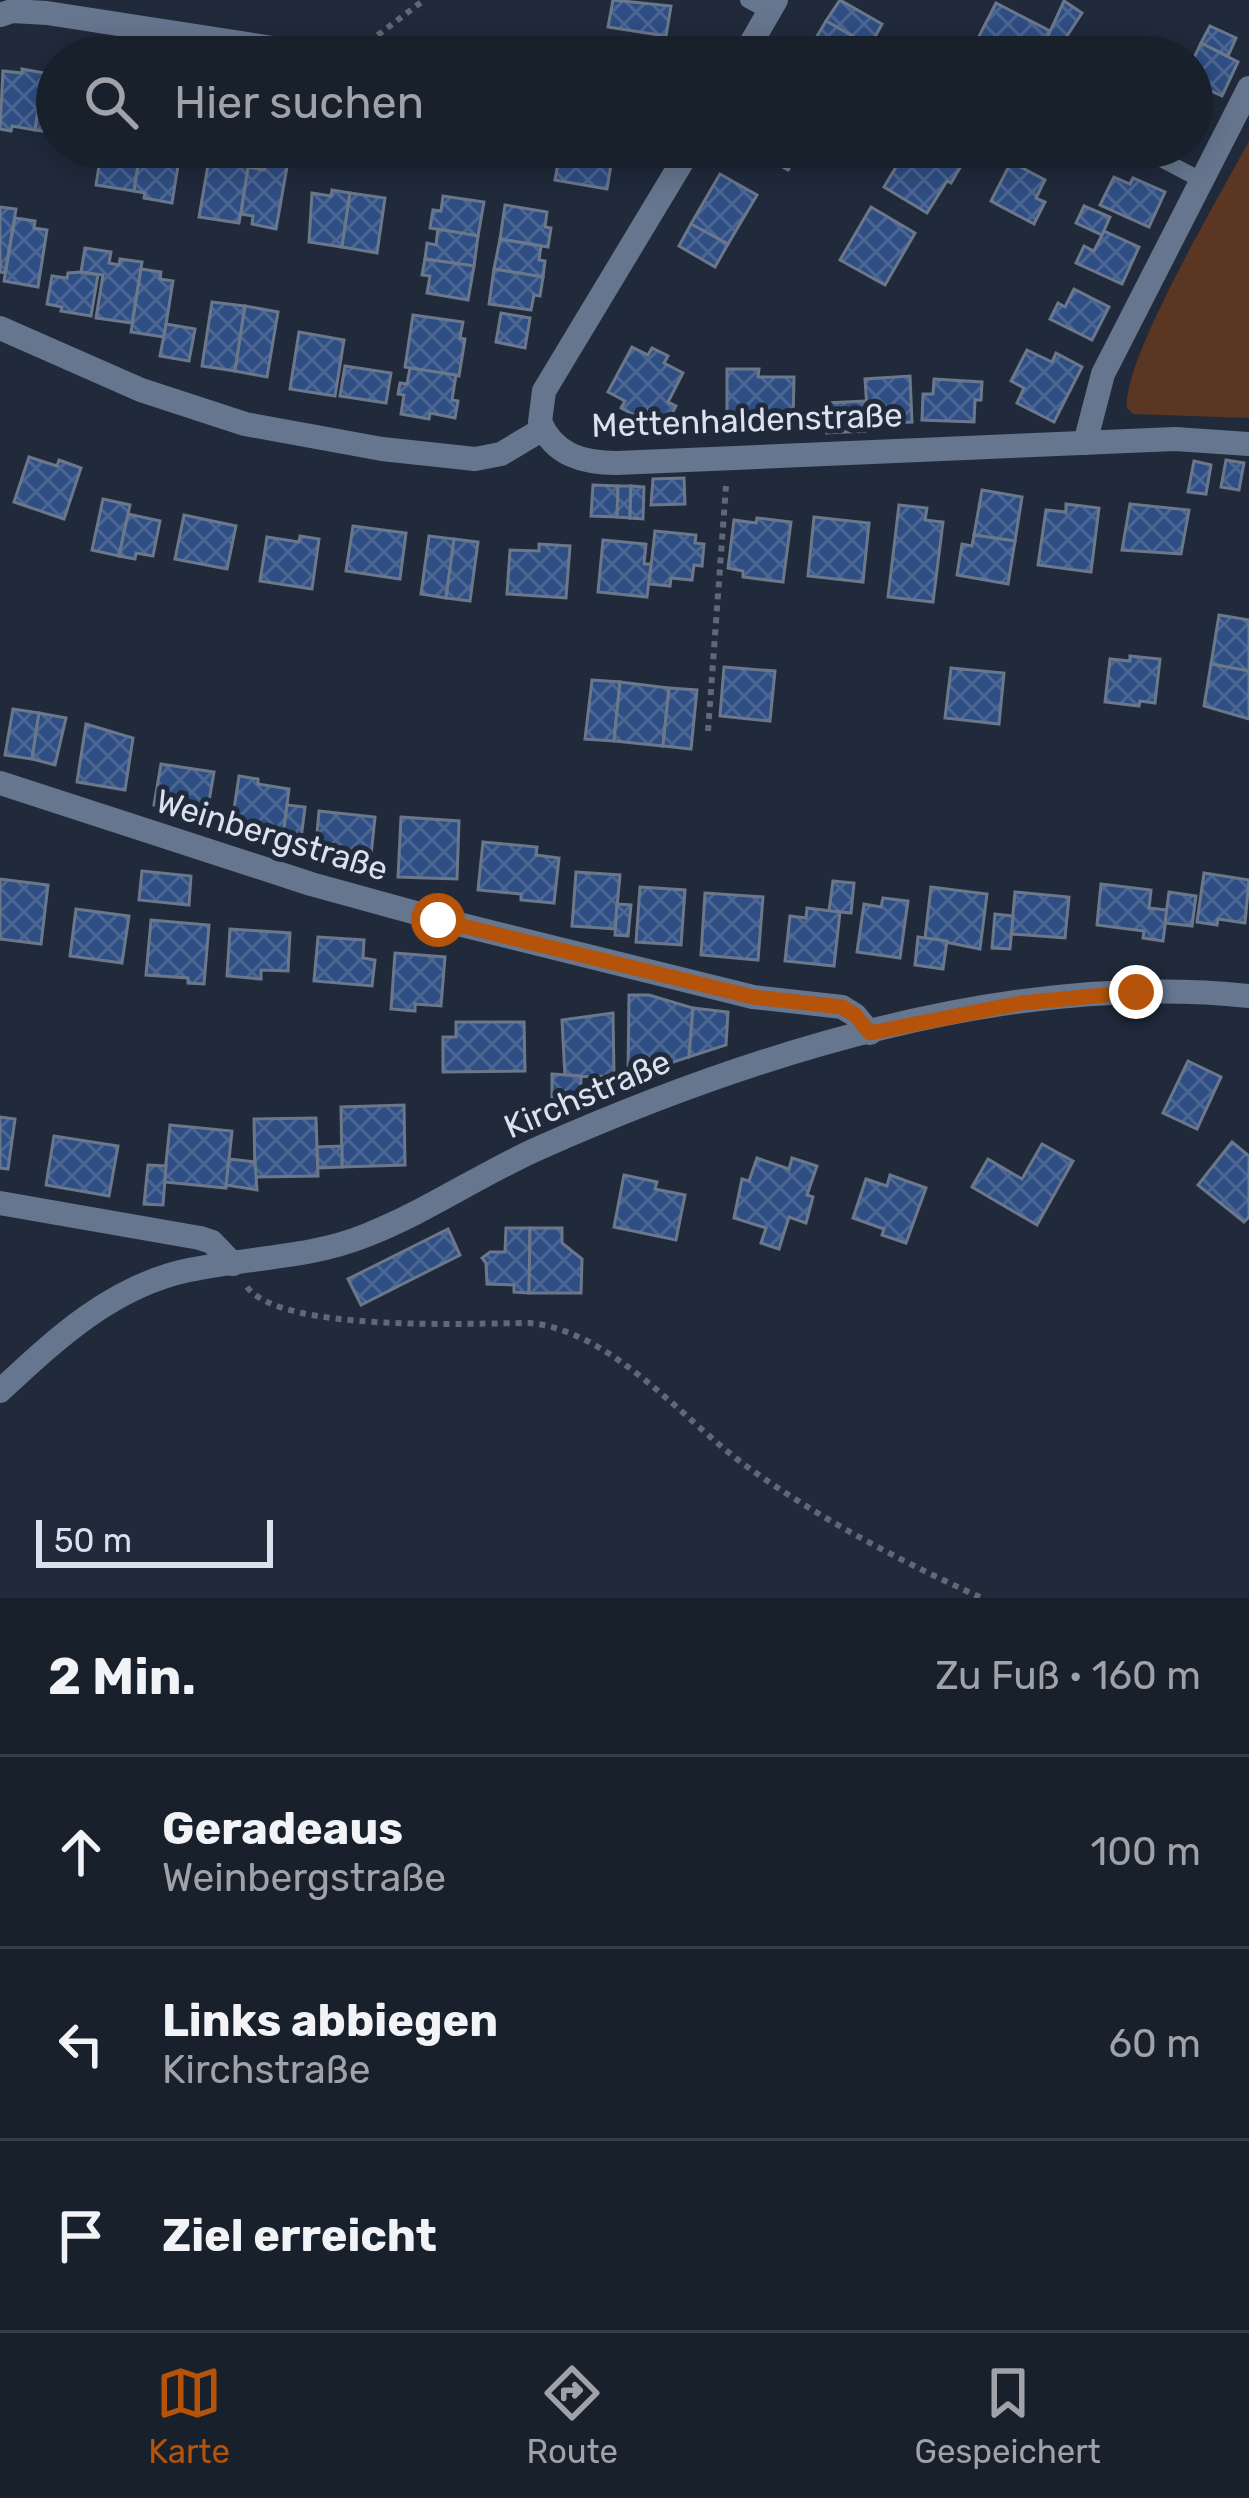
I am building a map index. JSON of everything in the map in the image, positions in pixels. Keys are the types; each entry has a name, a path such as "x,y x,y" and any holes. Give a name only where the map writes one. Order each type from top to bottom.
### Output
{"street":[{"path":"752,36 765,4"},
{"path":"0,15 47,13 196,36"},
{"path":"1213,157 1249,88"},
{"path":"543,429 540,406 548,382 678,168"},
{"path":"1085,443 1103,374 1207,168"},
{"name":"Mettenhaldenstraße","path":"0,328 176,403 245,424 475,459 501,454 543,429 563,452 594,462 1085,443 1195,440 1249,444"},
{"name":"Weinbergstraße","path":"0,783 405,911 753,997 846,1009 870,1033"},
{"name":"Kirchstraße","path":"0,1390 69,1328 106,1303 176,1273 316,1252 367,1235 636,1106 771,1059 870,1033 1021,1003 1163,991 1249,996"},
{"path":"0,1203 200,1238 212,1242 232,1264"}],"lane":[{"path":"1178,168 1201,180"}],"path":[{"path":"377,36 424,0"},
{"path":"708,731 728,458"},
{"path":"232,1264 256,1298 291,1312 351,1320 530,1323 573,1336 657,1387 765,1479 907,1562 982,1598"}],"shaded area":[{"path":"1249,141 1249,418 1133,414 1127,408 1140,353"}],"building":[{"path":"613,0 671,6 666,36 608,27"},
{"path":"840,0 882,24 875,36 852,36 826,21"},
{"path":"1064,1 1082,13 1067,36 1048,36"},
{"path":"996,3 1050,31 1048,36 979,36"},
{"path":"826,21 852,36 817,36"},
{"path":"1210,26 1236,38 1228,56 1213,49 1213,36 1205,36"},
{"path":"1213,49 1238,62 1222,96 1213,92"},
{"path":"22,69 36,72 35,130 0,129 3,71 22,73"},
{"path":"99,168 138,168 134,191 96,185"},
{"path":"138,168 178,168 172,203 144,198 145,193 134,191"},
{"path":"208,168 248,168 239,223 199,217"},
{"path":"248,168 287,168 276,229 252,224 253,216 241,214"},
{"path":"557,168 610,168 607,189 555,180"},
{"path":"895,168 960,168 927,213 884,187"},
{"path":"1008,168 1022,168 1045,180 1036,198 1045,202 1034,224 991,201"},
{"path":"720,174 757,195 728,244 691,224"},
{"path":"1114,177 1130,184 1133,178 1165,192 1149,227 1100,205"},
{"path":"332,190 350,193 342,247 309,242 312,193 331,196"},
{"path":"350,193 385,198 377,253 342,247"},
{"path":"443,196 484,202 478,236 430,228 433,210 441,211"},
{"path":"505,205 547,212 548,247 500,239"},
{"path":"1084,206 1110,217 1102,235 1076,223"},
{"path":"0,207 16,209 5,273 0,272"},
{"path":"871,207 915,233 885,285 840,260"},
{"path":"15,218 35,221 34,228 47,230 38,287 4,281"},
{"path":"691,224 728,244 715,267 679,246"},
{"path":"438,229 478,236 474,266 425,259 427,243 436,245"},
{"path":"1104,231 1139,247 1122,284 1076,263 1084,246 1094,251"},
{"path":"500,239 541,246 543,277 494,269"},
{"path":"85,248 111,252 109,263 119,265 120,259 142,262 132,323 96,318 103,275 81,272"},
{"path":"425,259 474,266 468,300 427,293 430,276 422,275"},
{"path":"141,269 161,272 160,279 173,281 164,337 131,332"},
{"path":"494,269 543,277 540,296 534,295 531,310 489,304"},
{"path":"68,273 98,275 91,316 47,304 52,276 67,278"},
{"path":"1074,289 1109,307 1092,340 1050,319 1058,303 1065,307"},
{"path":"212,302 245,306 235,371 202,366"},
{"path":"245,306 278,312 267,377 235,371"},
{"path":"501,313 530,318 525,348 496,342"},
{"path":"413,315 463,322 459,376 405,367"},
{"path":"166,324 195,329 189,361 160,356"},
{"path":"299,332 344,340 335,396 290,389"},
{"path":"632,347 648,355 652,348 668,356 664,363 683,373 668,402 676,406 668,421 643,408 638,417 621,408 625,401 608,392"},
{"path":"1027,350 1052,362 1056,353 1082,367 1054,422 1017,403 1024,388 1011,381"},
{"path":"345,366 391,373 386,403 340,396"},
{"path":"410,368 456,375 455,418 401,414 404,395 398,394 400,383 407,384"},
{"path":"727,369 759,369 758,377 794,377 793,421 727,420"},
{"path":"910,376 912,422 868,424 865,379"},
{"path":"934,379 982,382 974,422 922,420 923,394 933,394"},
{"path":"864,401 865,431 827,433 827,403"},
{"path":"29,457 81,468 64,519 14,502"},
{"path":"1226,460 1244,463 1239,490 1221,487"},
{"path":"1194,461 1211,465 1206,494 1188,492"},
{"path":"684,478 685,504 651,505 653,479"},
{"path":"593,485 618,486 617,517 591,516"},
{"path":"618,486 631,486 630,518 617,517"},
{"path":"631,486 644,487 643,519 630,518"},
{"path":"982,490 1022,497 1015,541 974,535"},
{"path":"103,499 130,505 119,556 92,550"},
{"path":"1066,504 1099,508 1091,572 1038,565 1046,510 1066,512"},
{"path":"1130,504 1189,510 1181,554 1122,550"},
{"path":"899,505 927,508 925,520 943,522 933,602 888,597"},
{"path":"128,514 160,521 153,556 119,556"},
{"path":"184,515 236,526 227,569 175,559"},
{"path":"814,517 869,523 863,582 808,576"},
{"path":"757,518 791,522 783,582 743,577 743,571 728,568 734,520 756,523"},
{"path":"353,526 406,533 400,579 346,571"},
{"path":"655,531 696,535 695,543 704,544 702,566 694,565 692,580 671,578 670,586 649,584"},
{"path":"974,535 1015,541 1008,584 957,575 962,544 972,546"},
{"path":"300,536 319,539 312,589 260,581 267,537 299,542"},
{"path":"429,536 454,539 446,598 421,594"},
{"path":"454,539 478,542 470,601 446,598"},
{"path":"603,540 646,544 644,564 651,564 647,597 598,592"},
{"path":"539,544 570,546 566,598 507,594 510,550 539,551"},
{"path":"1219,615 1249,620 1249,671 1211,664"},
{"path":"1130,656 1160,659 1155,703 1105,702 1110,659 1130,661"},
{"path":"1211,664 1249,671 1249,719 1204,706"},
{"path":"724,667 775,671 770,721 720,716"},
{"path":"951,668 1004,673 999,724 945,718"},
{"path":"592,680 620,682 614,741 585,739"},
{"path":"620,682 669,688 663,746 614,741"},
{"path":"669,688 697,690 691,749 663,746"},
{"path":"13,709 39,713 32,759 5,755"},
{"path":"39,713 66,718 55,765 32,759"},
{"path":"86,724 133,738 125,790 77,782"},
{"path":"161,764 214,772 207,813 154,805"},
{"path":"239,776 289,789 283,836 245,830 245,825 232,822"},
{"path":"287,805 305,807 301,839 283,836"},
{"path":"319,811 375,817 370,865 315,855"},
{"path":"401,817 459,821 457,879 398,877"},
{"path":"483,842 537,847 536,855 559,858 554,903 478,890"},
{"path":"142,871 191,876 189,905 139,900"},
{"path":"576,872 620,875 615,929 572,926"},
{"path":"1204,873 1249,880 1245,923 1197,922"},
{"path":"0,879 48,885 41,944 0,939"},
{"path":"833,881 854,883 851,913 829,911"},
{"path":"1101,884 1151,890 1149,908 1167,910 1163,941 1143,938 1144,931 1097,925"},
{"path":"640,887 685,890 681,945 636,942"},
{"path":"931,887 987,894 980,949 925,938"},
{"path":"1015,892 1069,897 1065,938 1011,934"},
{"path":"1169,892 1196,896 1192,926 1165,923"},
{"path":"705,893 763,897 758,960 701,955"},
{"path":"883,898 908,901 900,958 857,952 864,904 881,907"},
{"path":"617,904 631,905 628,936 615,935"},
{"path":"807,908 840,912 834,966 785,961 790,916 806,918"},
{"path":"76,909 129,916 122,963 70,956"},
{"path":"995,914 1013,916 1010,949 992,948"},
{"path":"151,920 209,925 204,984 146,975"},
{"path":"230,929 290,933 288,971 261,970 261,979 227,976"},
{"path":"318,937 364,940 363,958 375,960 372,986 314,981"},
{"path":"918,937 947,941 943,969 915,965"},
{"path":"395,953 445,957 441,1006 391,1009"},
{"path":"629,995 649,995 693,1008 689,1057 628,1077"},
{"path":"693,1008 728,1012 726,1045 689,1057"},
{"path":"613,1013 614,1076 565,1077 562,1020"},
{"path":"456,1022 524,1022 525,1071 443,1072 443,1037 456,1037"},
{"path":"1188,1061 1221,1077 1197,1129 1163,1113"},
{"path":"552,1074 581,1076 581,1097 552,1108"},
{"path":"404,1105 405,1165 342,1167 341,1107"},
{"path":"0,1117 15,1119 8,1169 0,1168"},
{"path":"316,1118 318,1176 255,1177 254,1119"},
{"path":"170,1125 232,1131 226,1188 164,1182"},
{"path":"54,1136 118,1146 109,1196 46,1185"},
{"path":"1232,1142 1249,1156 1249,1217 1244,1222 1198,1185"},
{"path":"1042,1144 1073,1161 1037,1225 972,1187 988,1159 1022,1179"},
{"path":"342,1146 342,1167 318,1168 317,1147"},
{"path":"757,1158 789,1169 792,1158 817,1166 807,1195 813,1197 806,1223 789,1217 779,1249 761,1243 766,1228 734,1218 742,1179 749,1181"},
{"path":"229,1159 255,1162 257,1190 226,1185"},
{"path":"148,1165 166,1166 163,1205 144,1204"},
{"path":"624,1175 657,1182 655,1189 685,1195 676,1240 614,1227"},
{"path":"890,1175 926,1188 906,1243 853,1218 866,1179 887,1186"},
{"path":"506,1228 530,1228 529,1293 514,1292 514,1285 487,1284 482,1258 490,1252 505,1252"},
{"path":"530,1228 562,1228 562,1243 582,1259 581,1293 529,1293"},
{"path":"448,1229 460,1255 361,1305 348,1279"}],"route":[{"path":"438,920 753,997 842,1007 870,1033 1021,1003 1136,992"}]}
